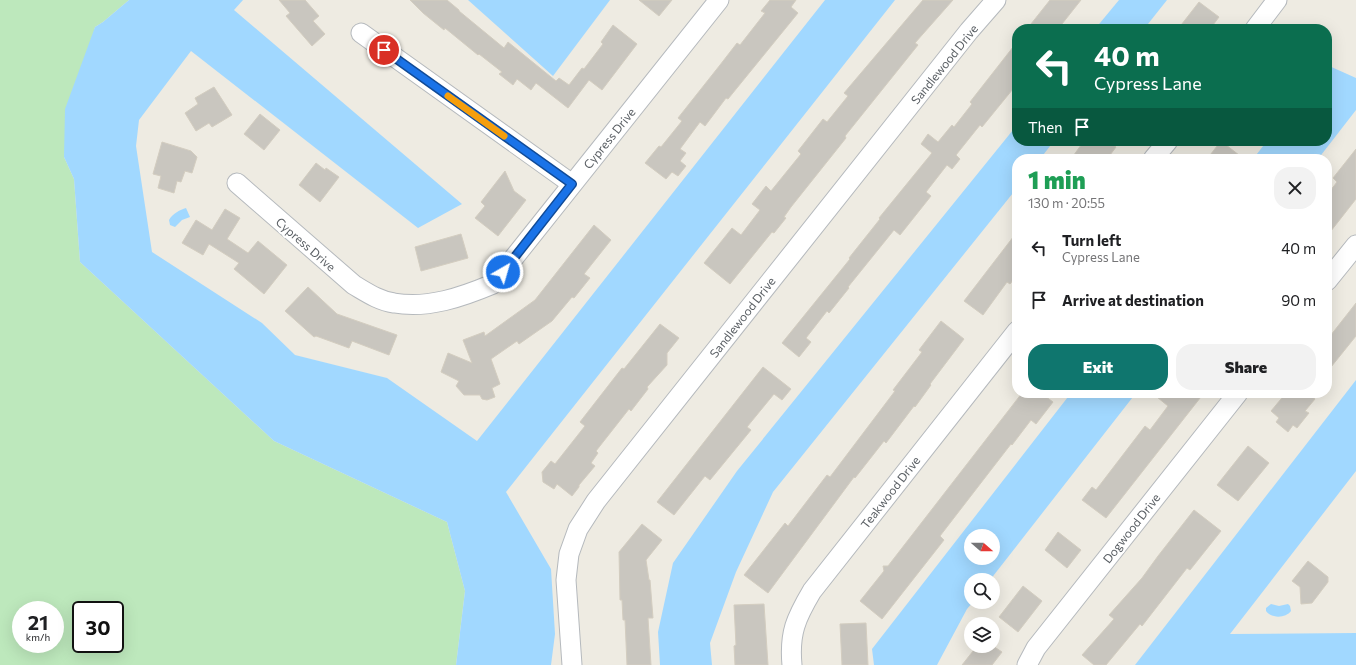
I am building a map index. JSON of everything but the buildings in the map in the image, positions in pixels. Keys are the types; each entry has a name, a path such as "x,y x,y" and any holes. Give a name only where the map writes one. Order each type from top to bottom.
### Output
{"street":[{"name":"Cypress Drive","path":"237,183 354,285 374,296 393,303 414,304 437,303 466,295 493,284 719,0"},
{"name":"Sandlewood Drive","path":"572,665 566,580 570,554 578,529 596,501 969,31 996,0"},
{"path":"1259,24 1277,0"},
{"path":"362,34 572,184"},
{"path":"1157,154 1164,146"},
{"path":"1332,275 1356,245"},
{"name":"Teakwood Drive","path":"792,665 793,631 800,611 812,591 1012,337"},
{"name":"Dogwood Drive","path":"1027,665 1036,648 1234,398"}],"green space":[{"path":"0,0 129,0 95,27 64,157 74,179 80,262 274,441 447,522 465,591 456,665 0,665"}],"water":[{"path":"129,0 243,0 234,10 462,204 418,228 191,51 139,120 136,146 152,252 262,323 295,355 387,378 477,441 825,0 895,0 506,492 551,569 555,634 551,665 456,665 465,591 447,522 274,441 80,262 74,179 64,157 65,109 95,27"},
{"path":"468,0 610,0 553,76"},
{"path":"1119,0 1167,0 1148,24 1099,24"},
{"path":"1332,67 1356,78 1356,110 1332,141"},
{"path":"1012,131 1012,146 1050,146 1044,154 1012,154 1012,194 773,492 736,572 710,643 712,665 660,665 658,632 673,563 737,471"},
{"path":"1263,146 1328,146 1322,154 1257,154"},
{"path":"186,208 190,217 182,220 175,227 170,225 169,220 172,215"},
{"path":"1356,380 1356,471 1230,634 1356,633 1356,665 1135,665"},
{"path":"1067,398 1132,398 995,573 964,573 964,609 967,609 937,665 874,665 872,649 964,531 964,565 1000,565 1000,529 965,529"},
{"path":"1271,604 1279,606 1288,604 1291,611 1286,615 1279,617 1269,614 1266,611 1266,608"}],"slow traffic":[{"path":"448,96 504,136"}],"route":[{"path":"384,50 572,184 503,272"}]}
